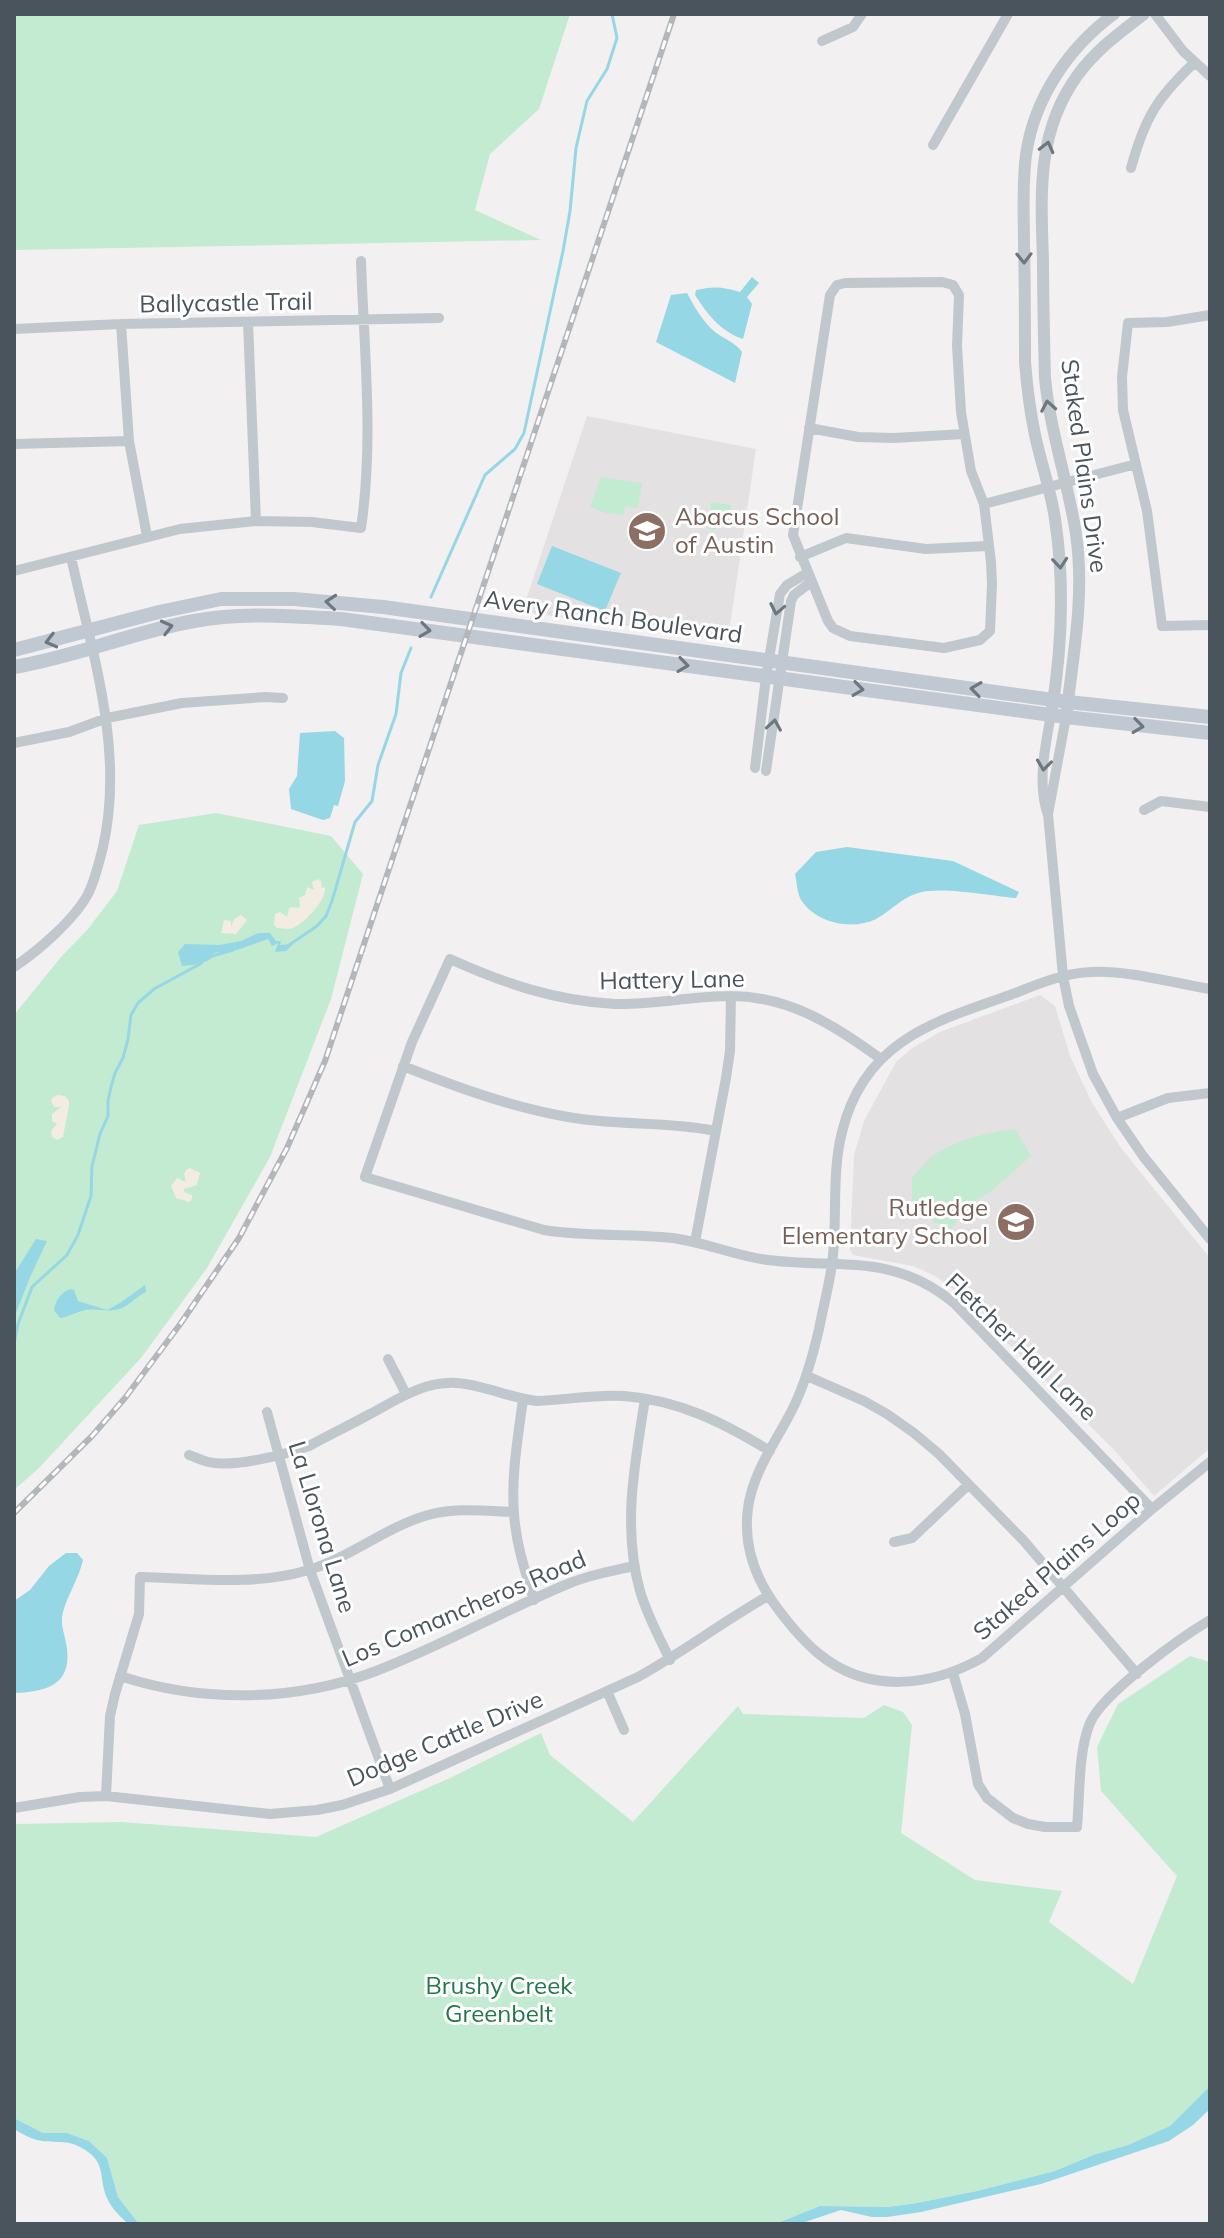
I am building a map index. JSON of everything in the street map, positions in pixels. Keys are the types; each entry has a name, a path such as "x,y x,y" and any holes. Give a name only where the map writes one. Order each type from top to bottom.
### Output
{"main road":[{"name":"Avery Ranch Boulevard","path":"14,650 221,599 294,599 383,607 1061,700 1210,717"},
{"name":"Avery Ranch Boulevard","path":"14,667 197,621 282,615 341,619 1058,716 1210,733"}],"street":[{"path":"822,41 853,27 862,14"},
{"path":"933,145 1008,14"},
{"name":"Staked Plains Drive","path":"1061,700 1062,585 1055,516 1035,434 1025,362 1024,198 1027,151 1036,117 1064,63 1093,29 1114,14"},
{"name":"Staked Plains Drive","path":"1144,14 1107,42 1077,75 1065,94 1054,122 1043,164 1045,378 1048,408 1076,533 1079,575 1078,631 1043,779 1043,801 1048,815 1063,976 1083,1048 1117,1118 1143,1156 1210,1239"},
{"path":"1155,14 1183,51 1210,76"},
{"path":"1131,168 1141,133 1157,103 1195,62"},
{"path":"14,571 180,529 256,521 312,522 361,528 368,455 361,261"},
{"path":"942,282 953,285 959,295 958,381 964,434 971,471 984,504 992,584 990,631 980,640 944,648 850,636 833,628 793,535 833,289 845,283 942,282"},
{"path":"1210,315 1167,322 1128,323 1122,377 1123,410 1149,522 1162,626 1210,625"},
{"name":"Ballycastle Trail","path":"14,329 439,318"},
{"path":"248,322 256,521"},
{"path":"121,324 129,441 147,536"},
{"path":"809,428 858,437 964,434"},
{"path":"14,444 129,441"},
{"path":"984,504 1136,464"},
{"path":"800,557 846,538 926,549 988,546"},
{"path":"14,967 26,960 66,922 88,895 109,821 111,770 107,718 71,557"},
{"path":"761,769 776,661 791,601 809,578"},
{"path":"14,743 69,732 107,718 182,703 283,698"},
{"path":"1144,810 1161,801 1210,807"},
{"name":"Hattery Lane","path":"365,1177 403,1066 450,959 529,990 587,1001 643,1003 731,996 770,1000 814,1015 835,1026 881,1059"},
{"name":"Staked Plains Loop","path":"1210,989 1109,972 1063,976 930,1024 906,1038 881,1059 853,1101 842,1131 832,1263 807,1376 752,1490 747,1524 752,1557 768,1596 819,1654 851,1672 889,1682 926,1681 953,1673 982,1658 1210,1462"},
{"path":"695,1242 730,1051 731,996"},
{"path":"403,1066 468,1090 568,1117 684,1125 716,1131"},
{"path":"1117,1118 1168,1098 1210,1093"},
{"name":"Fletcher Hall Lane","path":"365,1177 544,1230 571,1234 653,1236 695,1242 748,1258 832,1263 899,1272 917,1278 937,1288 955,1304 1152,1509"},
{"path":"388,1359 406,1394"},
{"path":"807,1376 864,1401 896,1420 939,1454 1024,1541 1137,1674"},
{"path":"189,1455 223,1463 278,1455 309,1446 406,1394 433,1384 455,1383 479,1386 523,1399 623,1396 645,1399 689,1409 714,1419 770,1451"},
{"path":"523,1399 514,1478 514,1512 521,1559 534,1600"},
{"path":"645,1399 630,1499 631,1546 640,1593 670,1660"},
{"name":"La Llorona Lane","path":"267,1412 310,1570 390,1789"},
{"path":"894,1542 912,1538 968,1485"},
{"path":"106,1796 110,1716 139,1614 140,1577 272,1578 310,1570 427,1515 445,1511 514,1512"},
{"name":"Los Comancheros Road","path":"120,1676 175,1690 257,1695 350,1680 423,1651 572,1583 634,1566"},
{"name":"Dodge Cattle Drive","path":"14,1808 106,1796 270,1814 342,1805 390,1789 638,1677 670,1660 708,1632 768,1596"},
{"path":"953,1673 965,1714 972,1762 978,1784 987,1798 1013,1818 1028,1824 1077,1827 1084,1747 1091,1721 1108,1697 1210,1620"},
{"path":"607,1691 624,1730"}],"shaded area":[{"name":"Abacus School of Austin","path":"587,416 756,449 728,639 522,612"},
{"name":"Rutledge Elementary School","path":"1040,995 1055,1006 1070,1056 1092,1103 1121,1148 1210,1258 1210,1448 1154,1496 1116,1452 957,1292 935,1276 913,1266 853,1255 850,1249 854,1155 864,1121 896,1062 940,1032"}],"green space":[{"path":"14,14 570,14 539,109 490,154 475,210 541,240 14,250"},
{"path":"601,477 642,483 638,508 625,506 624,515 590,507"},
{"path":"711,502 732,507 715,530 708,529"},
{"path":"216,813 331,836 363,874 331,999 270,1157 207,1268 141,1358 38,1469 14,1490 14,1015 117,891 139,825"},
{"path":"1015,1129 1031,1156 990,1192 964,1207 951,1230 912,1210 912,1178 931,1157 963,1141"},
{"name":"Brushy Creek Greenbelt","path":"1190,1656 1210,1662 1210,2086 1170,2126 1128,2145 1055,2171 977,2191 888,2207 820,2206 775,2224 139,2224 118,2197 107,2158 89,2141 67,2133 43,2133 14,2118 14,1824 122,1822 316,1837 450,1778 541,1733 550,1755 633,1822 738,1706 743,1714 864,1718 884,1705 903,1712 912,1725 901,1833 975,1880 1062,1891 1049,1922 1133,1984 1177,1876 1101,1791 1097,1747 1118,1704"}],"sand":[{"path":"318,879 325,892 313,912 295,927 277,928 274,925 275,914 280,912 287,917 289,908 300,906 299,898 305,895 307,887 314,890 312,882"},
{"path":"241,915 247,920 236,934 221,933 224,920 231,921 231,927 234,919"},
{"path":"58,1095 65,1096 69,1106 63,1137 57,1140 52,1137 51,1131 57,1124 52,1121 52,1114 61,1107 54,1107 51,1101"},
{"path":"190,1168 200,1173 197,1185 184,1189 192,1195 189,1202 176,1198 171,1186 177,1178 186,1182 184,1174"}],"water":[{"path":"752,277 759,283 747,297 752,304 743,339 715,322 695,295 696,290 714,288 740,292"},
{"path":"687,293 711,328 742,352 735,383 656,342 671,295"},
{"path":"552,546 621,573 605,611 537,584"},
{"path":"335,731 344,738 345,781 338,806 334,805 330,818 323,820 291,809 289,789 297,776 300,733"},
{"path":"847,847 953,861 1019,892 1016,898 928,891 906,898 866,923 834,922 806,907 799,895 795,874 816,852"},
{"path":"258,933 270,933 276,941 281,941 280,945 293,944 286,951 275,952 278,943 272,946 268,939 237,950 214,953 202,964 182,966 178,952 185,944 219,945 241,941"},
{"path":"36,1239 47,1241 14,1318 14,1274"},
{"path":"145,1285 146,1292 127,1305 107,1310"},
{"path":"70,1289 74,1290 78,1301 107,1310 85,1310 60,1318 54,1310 59,1297"},
{"path":"66,1553 77,1553 83,1560 62,1616 66,1668 62,1677 48,1688 14,1693 14,1601 30,1590 49,1566"},
{"path":"1210,2086 1210,2109 1169,2141 1041,2184 921,2212 872,2217 841,2210 799,2224 775,2224 820,2206 888,2207 917,2203 1055,2171 1170,2126"},
{"path":"14,2118 43,2133 67,2133 89,2141 107,2158 118,2197 139,2224 128,2224 112,2207 99,2165 89,2153 69,2143 28,2137 14,2129"}],"waterway":[{"path":"431,597 485,475 515,449 524,433 563,251 576,148 587,101 607,69 617,38 612,14"},
{"path":"289,945 326,916 355,822 372,801 378,765 396,714 401,673 411,648"},
{"path":"206,960 233,950"},
{"path":"14,1344 32,1287 67,1255 78,1235 91,1196 92,1166 108,1116 111,1087 128,1039 131,1015 138,1003 154,989 200,964"}],"railway":[{"path":"14,1513 92,1436 125,1398 239,1238 287,1148 325,1061 674,14"}],"place":[{"name":"Abacus School of Austin","path":"647,531"},
{"name":"Rutledge Elementary School","path":"1016,1222"}]}
